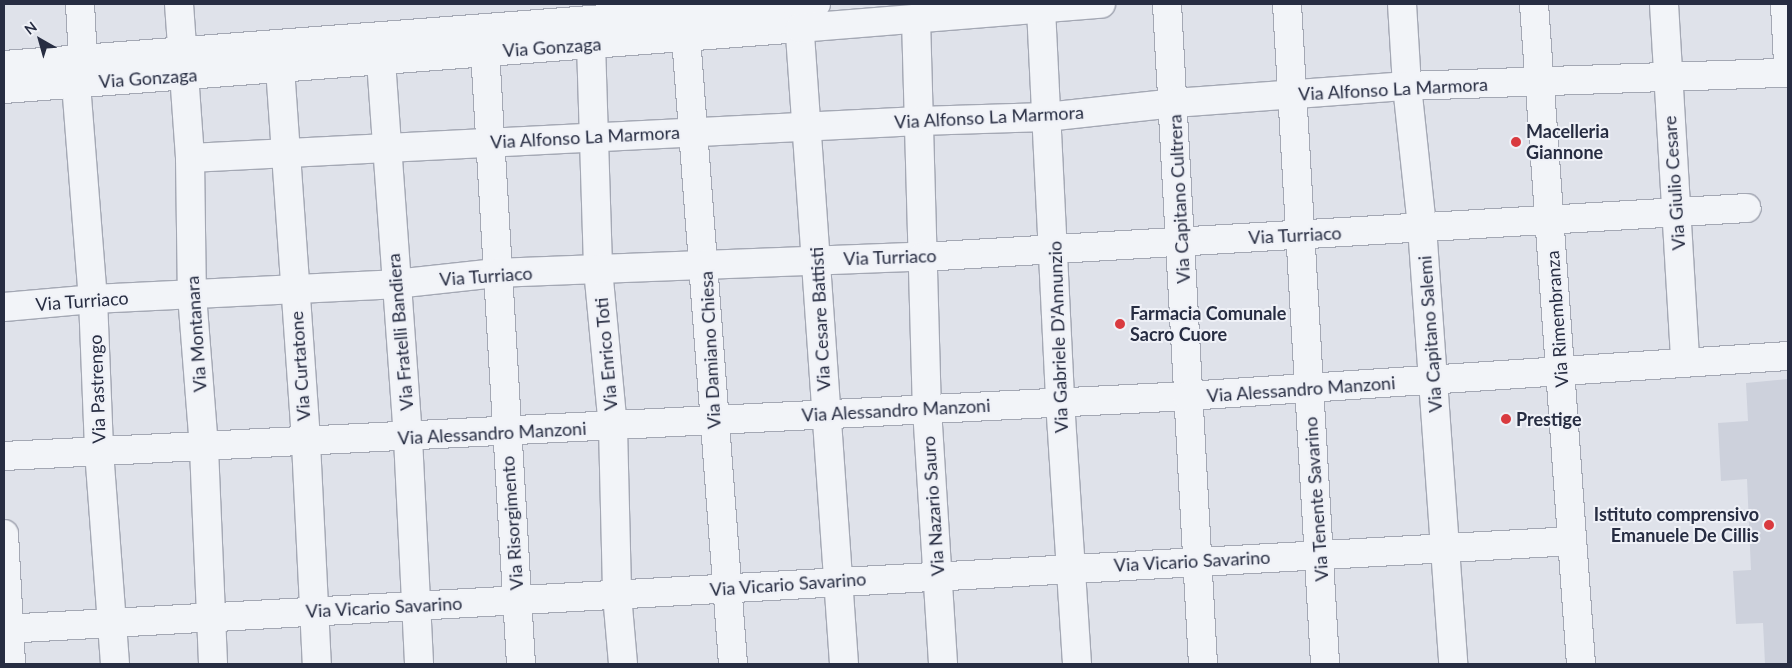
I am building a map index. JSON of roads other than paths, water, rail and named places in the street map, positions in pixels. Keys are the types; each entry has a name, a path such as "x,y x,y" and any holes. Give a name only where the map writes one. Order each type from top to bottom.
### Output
{"street":[{"name":"Via Pastrengo","path":"80,4 79,71 94,299 99,451 115,664"},
{"name":"Via Montanara","path":"179,4 190,158 192,295 204,448 212,664"},
{"name":"Via Gonzaga","path":"184,64 280,68 381,61 591,23 803,10 916,19 1100,4"},
{"name":"Via Capitano Cultrera","path":"1167,4 1174,103 1187,396 1199,562 1203,664"},
{"name":"Via Tenente Savarino","path":"1287,4 1298,235 1320,552 1325,664"},
{"name":"Via Capitano Salemi","path":"1402,4 1406,86 1422,227 1453,664"},
{"name":"Via Rimembranza","path":"1534,4 1538,82 1550,220 1581,664"},
{"name":"Via Giulio Cesare","path":"1664,4 1666,75 1685,362"},
{"path":"1785,4 1788,64"},
{"name":"Via Gabriele D'Annunzio","path":"1041,9 1055,249 1060,401 1078,664"},
{"name":"Via Cesare Battisti","path":"803,10 804,127 817,260 825,413 844,664"},
{"name":"Via Damiano Chiesa","path":"690,18 695,132 714,420 729,590 733,664"},
{"name":"Via Nazario Sauro","path":"916,19 927,409 943,664"},
{"name":"Via Enrico Toti","path":"591,23 596,137 598,269 613,427 617,595 623,664"},
{"name":"Via Gonzaga","path":"4,65 79,71 484,41"},
{"name":"Via Risorgimento","path":"484,41 496,273 521,664"},
{"name":"Via Fratelli Bandiera","path":"381,61 395,284 408,438 418,664"},
{"name":"Via Curtatone","path":"280,68 306,443 316,664"},
{"name":"Via Gonzaga","path":"4,90 79,71"},
{"name":"Via Alfonso La Marmora","path":"190,158 387,146 919,121 1046,117 1174,103 1406,86 1788,72"},
{"name":"Via Turriaco","path":"4,307 94,299 192,295 294,287 395,284 496,273 922,257 1747,208"},
{"name":"Via Alessandro Manzoni","path":"4,456 408,438 825,413 1187,396 1788,356"},
{"path":"4,534 7,629 12,664"},
{"name":"Via Vicario Savarino","path":"7,629 518,598 729,590 839,580 1199,562 1320,552 1572,540"}],"place":[{"name":"Macelleria Giannone","path":"1516,142"},
{"name":"Farmacia Comunale Sacro Cuore","path":"1120,324"},
{"name":"Prestige","path":"1506,419"},
{"name":"Istituto comprensivo Emanuele De Cillis","path":"1769,525"}]}
